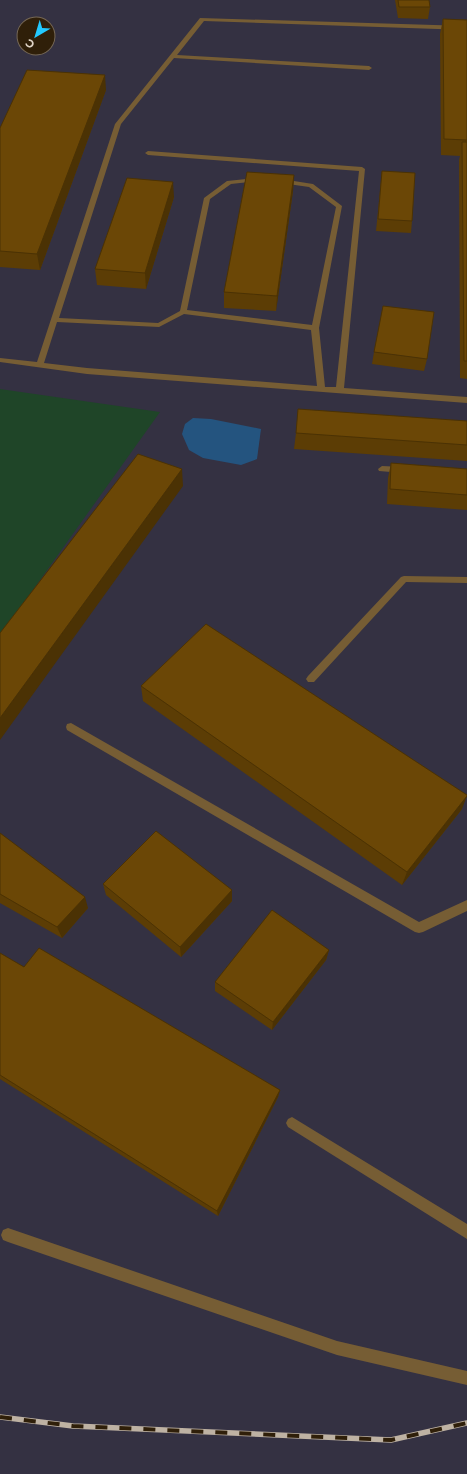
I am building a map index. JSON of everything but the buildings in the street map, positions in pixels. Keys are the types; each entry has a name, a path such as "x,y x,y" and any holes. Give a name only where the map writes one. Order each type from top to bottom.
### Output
{"lane":[{"path":"40,365 118,124 202,19 467,28"},
{"path":"172,56 369,68"},
{"path":"148,153 362,169 340,390"},
{"path":"183,312 207,198 229,182 267,180 311,185 338,206 315,328 321,389"},
{"path":"55,320 159,326 183,312 315,328"},
{"path":"0,360 87,371 467,400"},
{"path":"382,469 413,471"},
{"path":"311,679 404,579 467,580"},
{"path":"71,727 419,928 467,905"},
{"path":"292,1123 467,1232"},
{"path":"8,1235 337,1348 467,1378"}],"shaded area":[{"path":"0,0 467,0 467,1474 0,1474"}],"green space":[{"path":"0,389 160,412 0,636"}],"water":[{"path":"193,418 211,419 261,429 257,459 241,465 203,458 189,450 182,434 185,424"}],"railway":[{"path":"0,1417 73,1426 391,1440 467,1423"}]}
